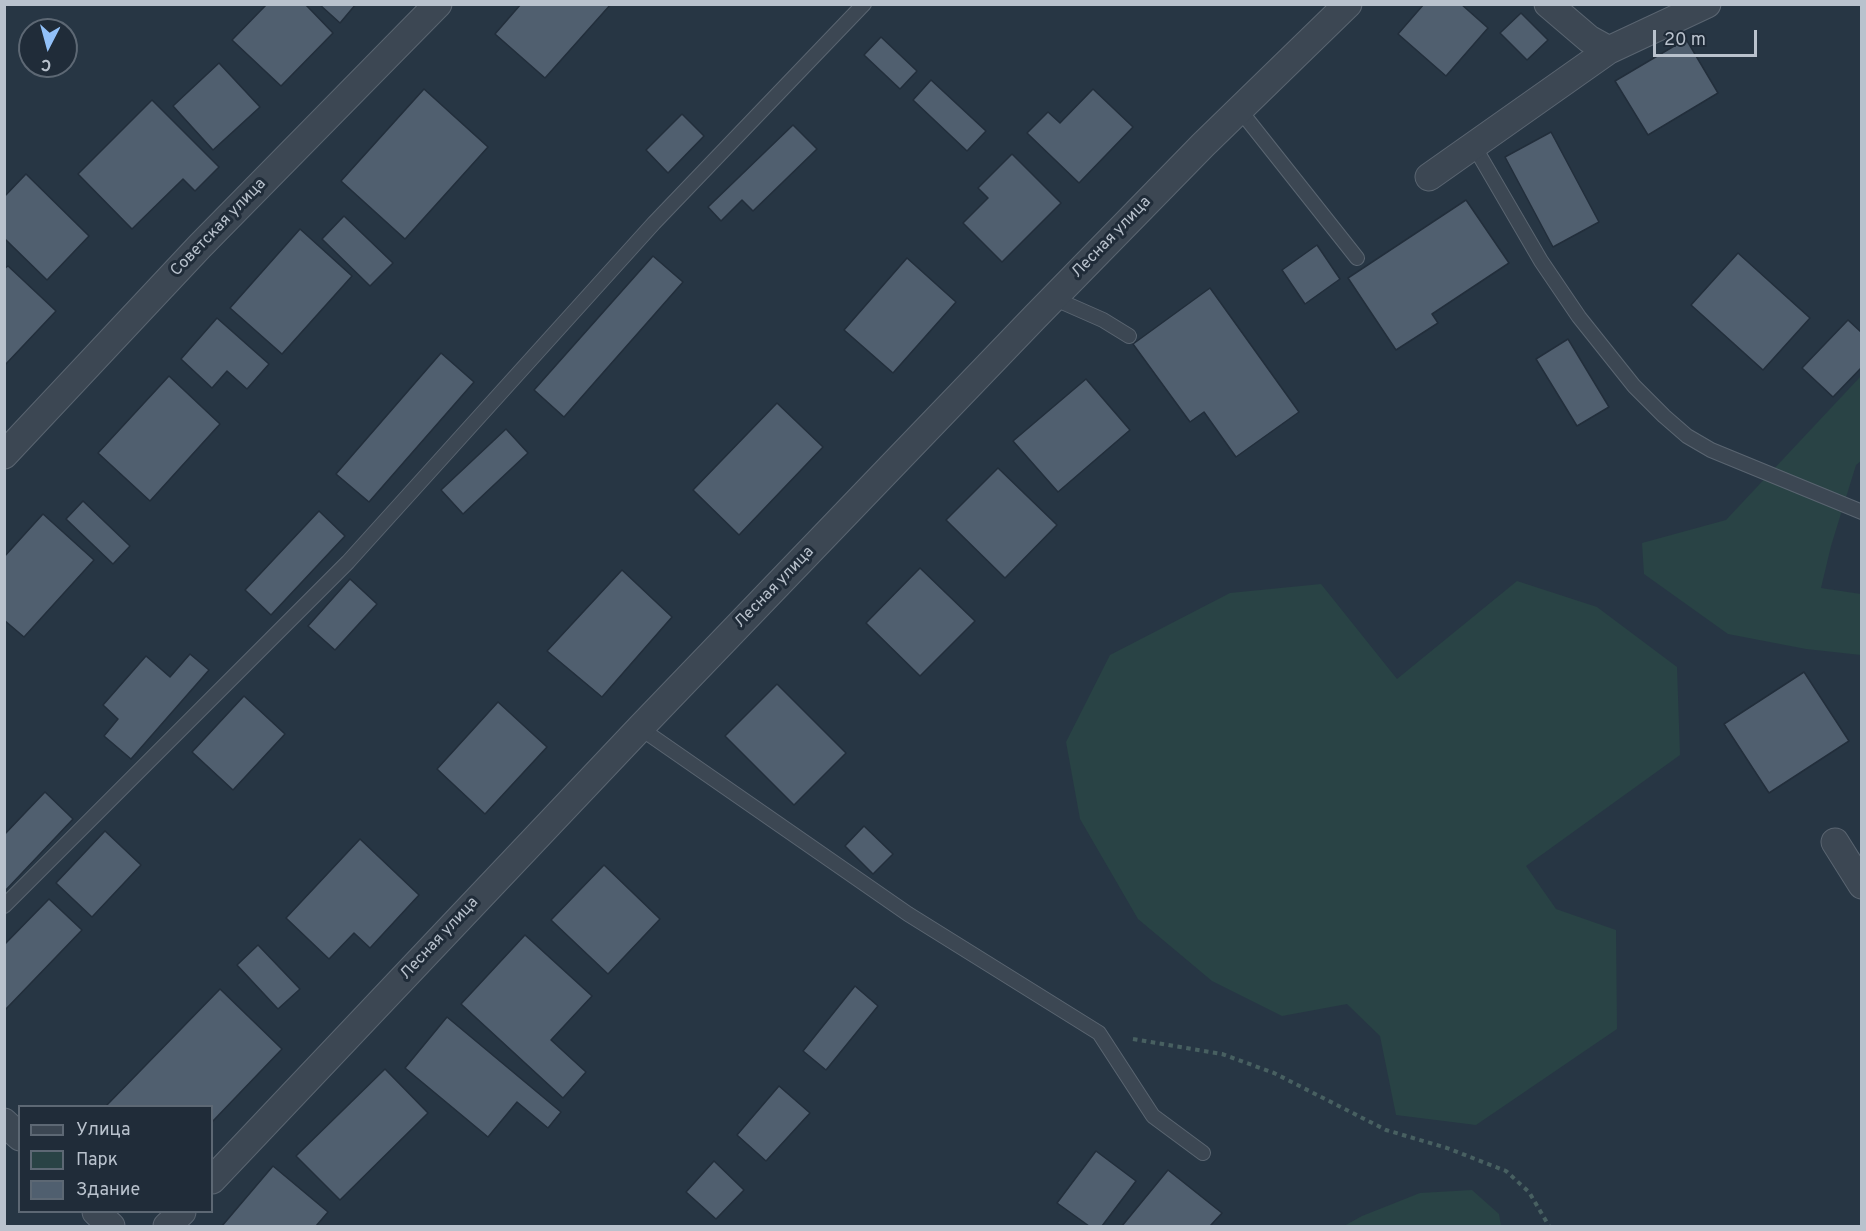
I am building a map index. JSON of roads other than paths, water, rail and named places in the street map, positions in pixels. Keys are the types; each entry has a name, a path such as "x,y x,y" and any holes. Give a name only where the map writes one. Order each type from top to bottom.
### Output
{"street":[{"name":"Советская улица","path":"4,455 200,246 438,4"},
{"name":"Лесная улица","path":"213,1179 640,728 1053,298 1239,109 1348,4"},
{"path":"1548,4 1590,39 1609,50"},
{"path":"1429,177 1609,50 1707,4"},
{"path":"1835,842 1862,885"},
{"path":"4,1122 18,1135"},
{"path":"97,1213 111,1227"},
{"path":"167,1227 181,1213"}],"lane":[{"path":"4,906 348,562 654,224 864,4"},
{"path":"1239,109 1357,258"},
{"path":"1474,146 1541,261 1579,317 1634,386 1664,416 1687,436 1711,450 1862,512"},
{"path":"1053,298 1103,320 1129,336"},
{"path":"640,728 908,914 1099,1033 1153,1116 1203,1153"}]}
